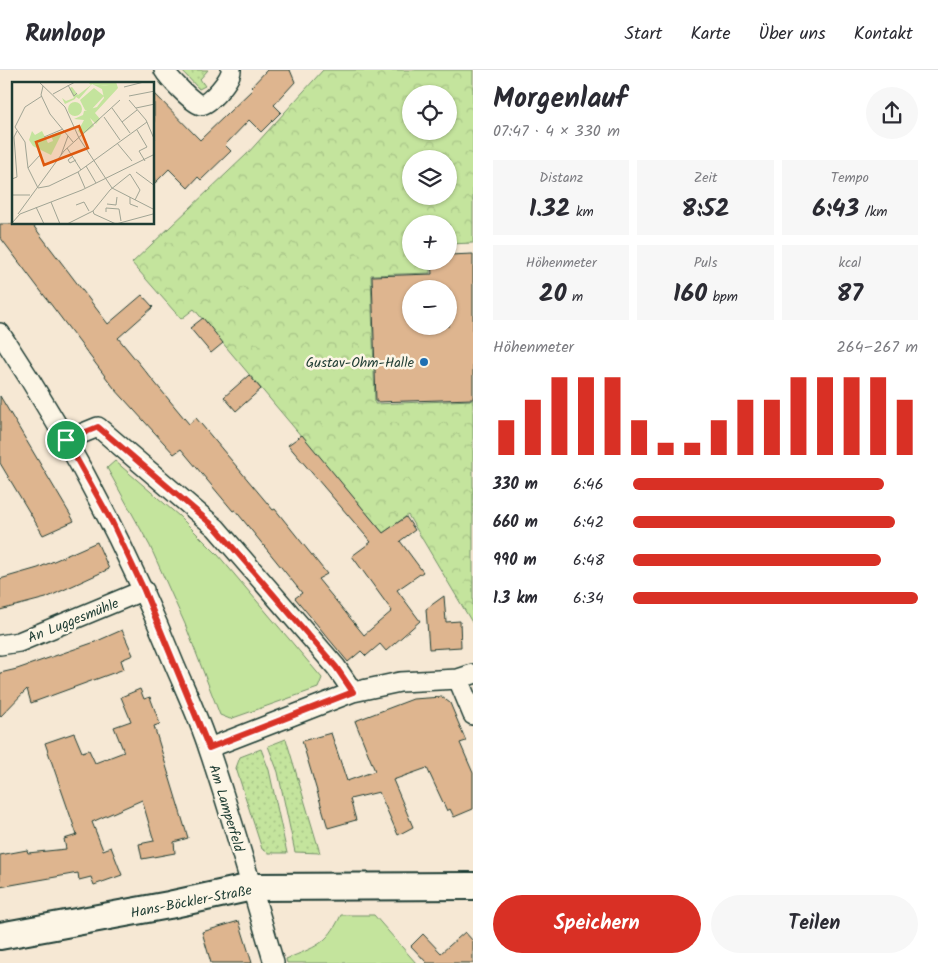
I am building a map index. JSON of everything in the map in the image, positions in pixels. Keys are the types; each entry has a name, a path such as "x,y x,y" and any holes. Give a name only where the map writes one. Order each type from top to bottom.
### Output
{"main road":[{"name":"Hans-Böckler-Straße","path":"0,936 169,905 252,887 473,886"}],"street":[{"path":"164,70 194,103 201,105 208,102 230,79 232,70"},
{"name":"Am Lamperfeld","path":"0,333 38,389 112,522 144,590 209,748 274,963"},
{"path":"66,440 98,427 216,528 336,667 353,692"},
{"name":"An Luggesmühle","path":"0,645 19,642 144,590"},
{"path":"209,748 353,692 400,682 465,676 473,714"}],"green space":[{"path":"181,70 208,70 200,79 205,86 199,89"},
{"path":"323,70 473,70 473,243 457,244 457,215 402,215 402,270 430,270 430,273 371,275 375,404 473,400 473,624 408,515 383,533 194,309 181,319 132,263 247,154"},
{"path":"115,461 179,516 218,555 322,678 318,688 230,719 220,715 185,624 150,546 107,468"},
{"path":"286,739 320,853 295,852 278,772 268,746"},
{"path":"261,749 269,770 287,853 269,853 262,849 236,768 240,757"},
{"path":"341,915 374,915 416,963 287,963 286,959 312,948 325,939 331,933"}],"building":[{"path":"267,70 290,70 295,82 274,105 281,112 261,132 249,120 225,145 231,151 201,180 198,177 188,188 169,169 155,183 155,94 200,140 253,89 251,87"},
{"path":"0,224 33,225 108,324 142,295 153,307 118,338 189,424 196,418 273,510 275,509 327,574 318,579 364,635 392,611 352,556 371,542 288,445 302,435 383,533 406,517 415,530 400,541 423,572 397,590 420,621 386,651 380,644 366,656 361,651 348,662 295,598 302,593 235,510 233,511 181,449 174,454 114,388 0,237"},
{"name":"Gustav-Ohm-Halle","path":"473,254 473,399 376,402 372,276 432,274 432,270 457,270 457,255"},
{"path":"203,318 223,343 211,353 190,328"},
{"path":"249,375 261,389 236,411 224,397"},
{"path":"0,396 74,521 43,535 0,463"},
{"path":"97,542 109,569 46,598 0,610 0,579 38,568"},
{"path":"444,596 446,622 460,621 461,647 429,649 426,609"},
{"path":"122,630 133,655 121,660 124,669 31,703 27,689 0,717 0,673 95,642"},
{"path":"140,689 144,699 150,697 160,724 154,726 188,838 174,842 175,853 142,859 139,844 154,841 142,800 92,822 103,850 111,847 122,875 94,885 91,877 79,880 78,873 0,887 0,855 27,850 28,853 66,849 64,839 77,835 45,743 74,733 82,752 89,750 95,763 124,752 114,727 131,721 121,697"},
{"path":"442,697 450,703 466,741 460,743 473,773 473,809 454,817 450,809 447,811 427,768 393,780 413,827 398,835 379,792 350,799 356,820 328,828 302,741 331,733 347,781 375,771 355,721 413,699"},
{"path":"239,921 252,963 211,963 202,932"},
{"path":"465,932 473,941 473,963 427,963 411,946 423,934 441,953"}],"place":[{"name":"Gustav-Ohm-Halle","path":"424,362"}],"route":[{"path":"98,427 216,528 336,667 353,692 209,748 144,590 112,522 66,440 98,427"}]}
